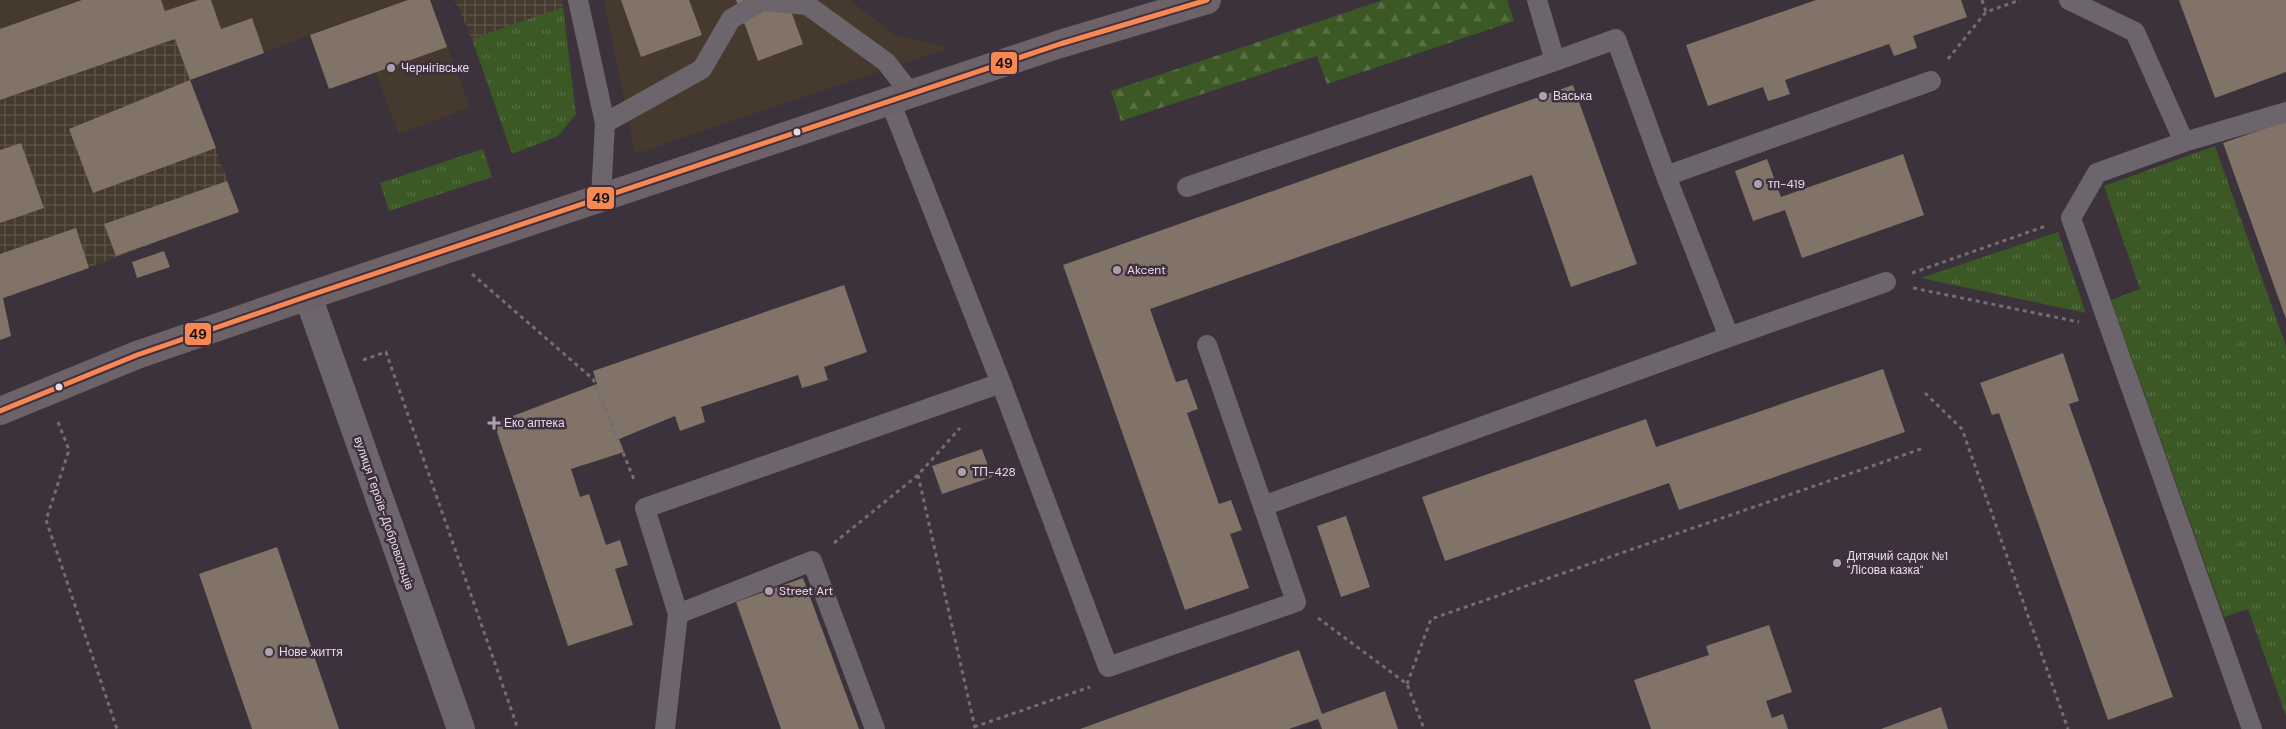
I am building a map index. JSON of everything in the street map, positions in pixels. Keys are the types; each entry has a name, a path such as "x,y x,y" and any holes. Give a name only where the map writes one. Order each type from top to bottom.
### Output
{"main road":[{"path":"0,411 137,355 308,296 1060,44 1207,0"}],"street":[{"name":"вулиця Героїв-Добровольців","path":"308,296 460,729"}],"lane":[{"path":"578,0 605,123 601,198"},
{"path":"1536,0 1555,61"},
{"path":"2069,0 2135,32 2184,142"},
{"path":"605,123 702,69 730,19 762,1 807,5 886,62 1001,383 1108,667 1296,602 1207,345"},
{"path":"1187,188 1616,39 1666,176 1729,337"},
{"path":"1666,176 1931,81"},
{"path":"2252,729 2071,218 2097,173 2184,142 2286,112"},
{"path":"1263,506 1886,282"},
{"path":"665,729 678,614 645,508 1001,383"},
{"path":"678,614 812,561 875,729"}],"path":[{"path":"1982,0 1986,12"},
{"path":"1931,81 1986,12 2020,0"},
{"path":"1886,282 2071,218"},
{"path":"444,250 593,378 645,508"},
{"path":"1886,282 2110,328"},
{"path":"334,371 386,352 518,729"},
{"path":"44,392 69,450 46,520 117,729"},
{"path":"1925,393 1962,429 2068,729"},
{"path":"812,561 918,475 962,426"},
{"path":"1407,684 1431,619 1921,449"},
{"path":"918,475 975,729"},
{"path":"1296,602 1407,684 1424,729"}],"shaded area":[{"path":"0,0 430,0 470,107 399,134 376,73 329,89 310,35 190,80 176,39 0,100"},
{"path":"455,0 562,0 563,7 472,39"},
{"path":"604,0 850,0 895,35 950,48 635,154"},
{"path":"175,39 239,212 0,300 0,100"}],"green space":[{"path":"1383,0 1507,0 1514,21 1327,84 1317,56 1121,121 1111,91"},
{"path":"563,7 576,114 558,136 512,154 472,39"},
{"path":"2215,146 2286,346 2286,716 2248,609 2224,617 2111,300 2140,289 2104,186"},
{"path":"483,149 492,177 389,211 380,183"},
{"path":"2058,232 2086,313 1921,278"}],"building":[{"path":"82,0 161,0 165,11 198,0 211,0 221,29 252,18 264,53 190,80 175,39 0,100 0,29"},
{"path":"408,0 430,0 447,47 329,89 310,35"},
{"path":"621,0 689,0 702,35 641,57"},
{"path":"736,0 787,0 803,44 758,61"},
{"path":"1816,0 1961,0 1967,17 1913,36 1917,48 1894,56 1889,44 1785,80 1790,94 1768,101 1763,87 1708,106 1686,45"},
{"path":"2179,0 2286,0 2286,72 2215,98"},
{"path":"190,80 216,148 93,193 69,129"},
{"path":"1573,85 1637,264 1571,287 1532,175 1150,309 1176,382 1187,379 1198,409 1187,413 1219,504 1231,500 1242,530 1230,534 1249,588 1185,610 1063,265"},
{"path":"2286,121 2286,319 2223,143"},
{"path":"21,143 44,208 0,223 0,150"},
{"path":"1903,154 1924,215 1802,258 1785,210 1753,221 1735,171 1767,159 1781,197"},
{"path":"227,181 239,212 116,256 104,224"},
{"path":"76,228 89,268 3,298 11,336 0,340 0,254"},
{"path":"164,251 170,267 137,278 132,262"},
{"path":"844,285 867,352 824,367 828,380 802,388 798,375 701,407 705,422 680,431 675,416 619,439 624,452 571,469 580,497 589,494 606,545 620,540 628,565 615,569 633,625 568,646 494,423 597,384 593,371"},
{"path":"2063,353 2079,401 2069,404 2173,697 2108,720 1999,413 1992,415 1980,383"},
{"path":"1883,369 1905,432 1679,510 1669,483 1445,561 1422,497 1646,419 1656,447"},
{"name":"ТП-428","path":"982,449 992,477 942,494 932,466"},
{"path":"1346,516 1370,587 1341,597 1317,526"},
{"name":"Нове життя","path":"277,547 339,729 252,729 199,574"},
{"path":"803,578 859,729 781,729 736,602"},
{"path":"1769,625 1792,692 1766,701 1772,718 1783,714 1788,729 1651,729 1634,680 1709,655 1706,646"},
{"path":"1299,650 1322,714 1385,691 1398,729 1322,729 1318,719 1289,729 1080,729"},
{"path":"1941,707 1948,729 1881,729"}],"transit line":[{"name":"49","path":"0,411 137,355 308,296 1060,44 1207,0"}],"place":[{"name":"Чернігівське","path":"391,68"},
{"name":"Васька","path":"1543,96"},
{"name":"тп-419","path":"1758,184"},
{"name":"Akcent","path":"1117,270"},
{"name":"Еко аптека","path":"494,423"},
{"name":"ТП-428","path":"962,472"},
{"name":"Дитячий садок №1 \"Лісова казка\"","path":"1837,563"},
{"name":"Street Art","path":"769,591"},
{"name":"Нове життя","path":"269,652"}]}
